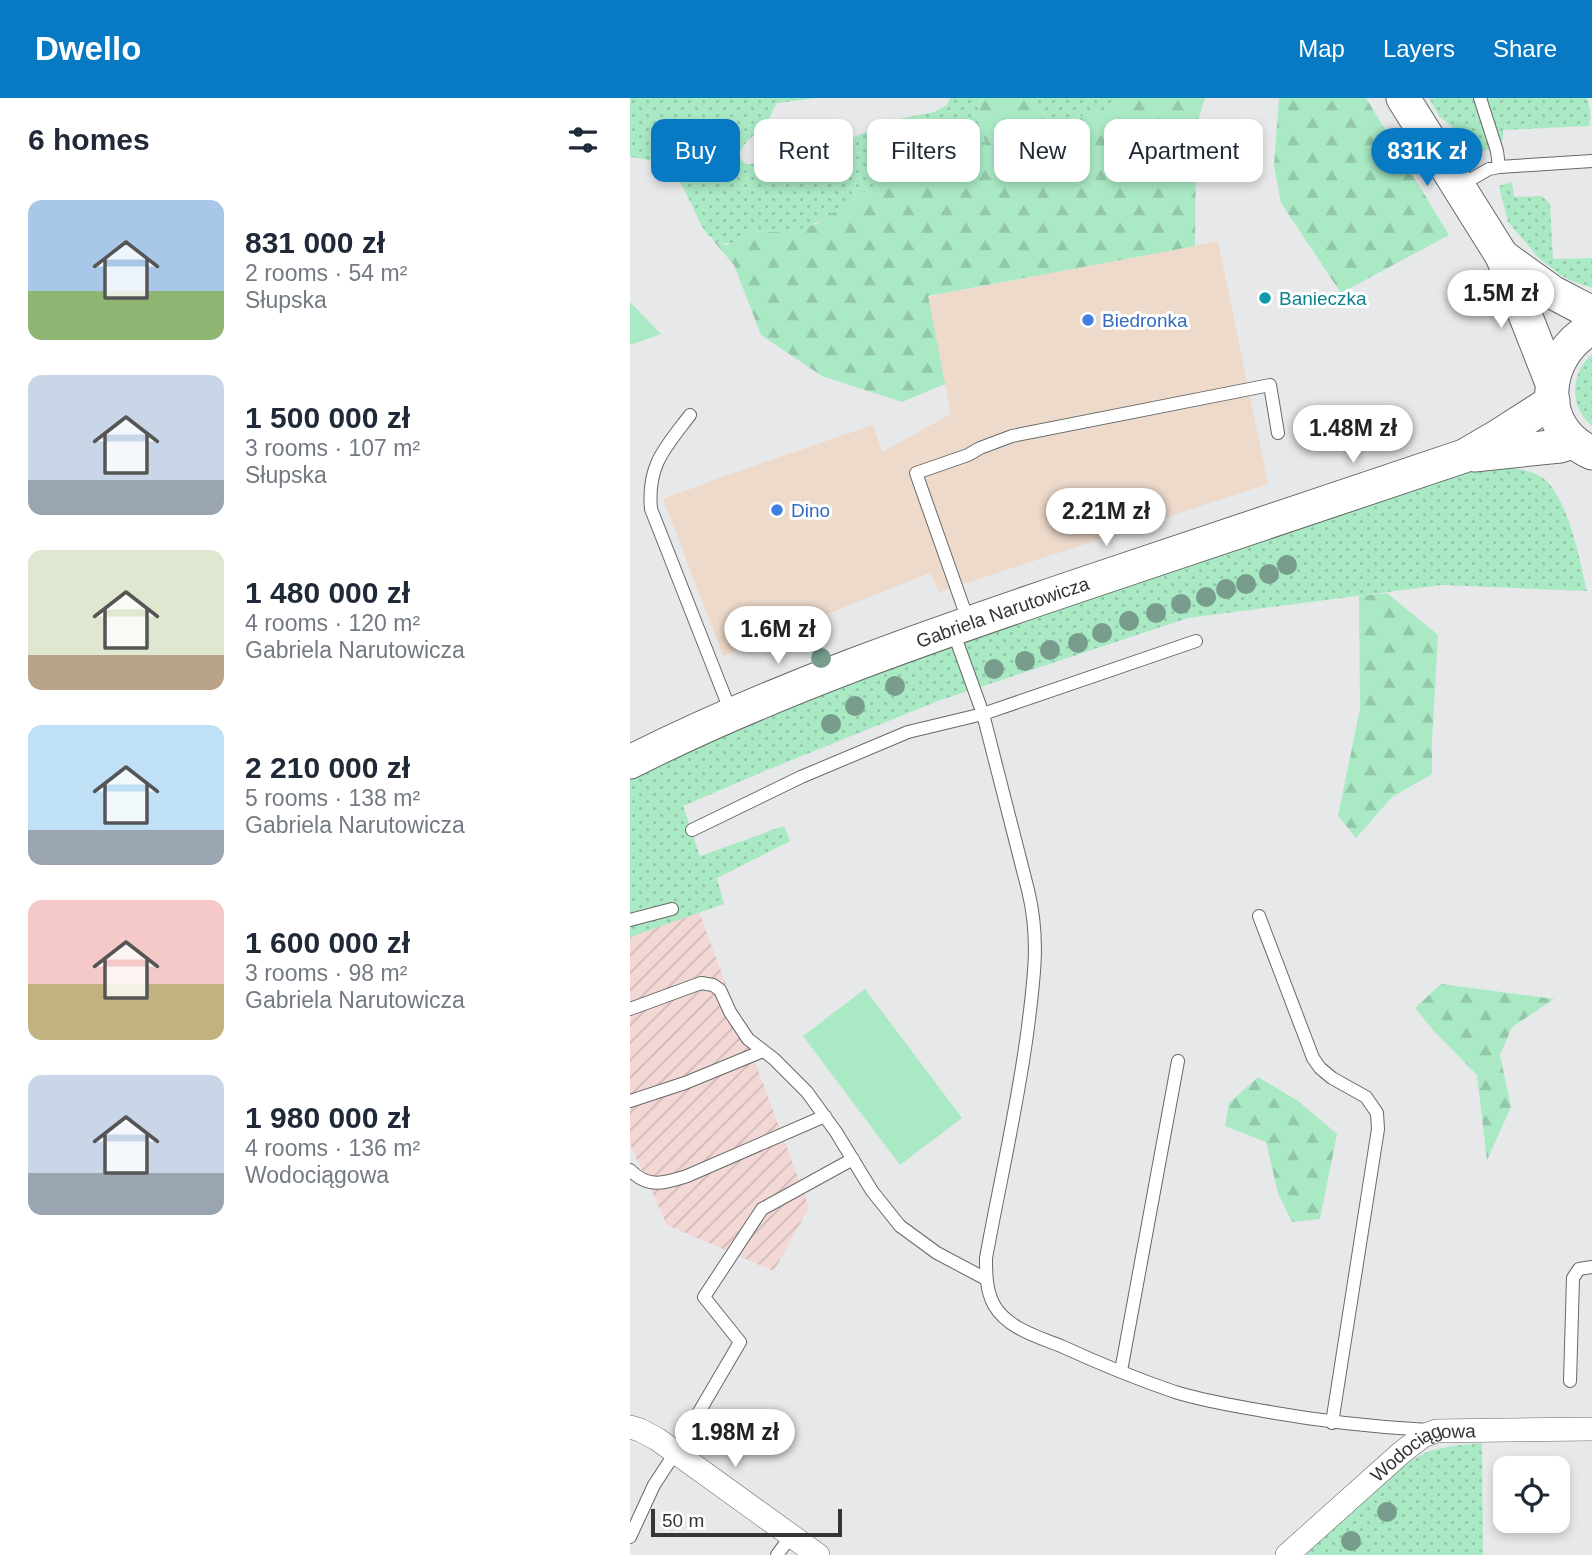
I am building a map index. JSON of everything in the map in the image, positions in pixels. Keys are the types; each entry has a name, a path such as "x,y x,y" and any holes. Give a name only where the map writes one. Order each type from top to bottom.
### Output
{"main road":[{"path":"1403,98 1502,256 1553,392 1559,422 1583,448"},
{"path":"1502,256 1552,292 1592,313"},
{"path":"1553,392 1558,363 1567,347 1592,327"},
{"name":"Gabriela Narutowicza","path":"630,762 667,743 838,670 1464,456 1500,435 1553,392"},
{"name":"Gabriela Narutowicza","path":"1464,456 1560,446 1583,448"}],"street":[{"path":"630,1427 657,1439 818,1555"},
{"name":"Wodociągowa","path":"1287,1555 1423,1436 1436,1431 1592,1430"}],"lane":[{"path":"1480,98 1497,151 1499,167"},
{"path":"1457,187 1489,169 1499,167 1592,161"},
{"path":"1278,433 1270,385 1012,436 916,473 961,626 1033,912 1036,943 1022,1075 986,1258 986,1279 995,1306 1023,1330 1178,1392 1238,1407 1332,1423 1436,1431"},
{"path":"690,415 663,451 653,471 649,490 651,509 732,715"},
{"path":"692,830 801,777 908,732 983,714 1196,640"},
{"path":"630,920 672,909"},
{"path":"1259,916 1313,1058 1332,1078 1366,1097 1377,1113 1378,1129 1332,1423"},
{"path":"630,1009 701,982 720,990 730,1012 748,1039 774,1059 807,1092 872,1191 900,1226 937,1253 986,1279"},
{"path":"630,1101 685,1083 763,1051"},
{"path":"1121,1371 1178,1060"},
{"path":"630,1170 638,1178 650,1183 668,1182 825,1116"},
{"path":"630,1538 654,1485 676,1453 740,1342 704,1297 762,1209 853,1159"},
{"path":"1570,1381 1573,1278 1579,1269 1592,1267"},
{"path":"777,1555 791,1536"}],"shaded area":[{"path":"1218,241 1268,484 939,592 930,573 723,656 663,499 873,425 882,452 951,414 927,297"},
{"path":"699,912 809,1207 774,1271 667,1225 630,1144 630,937"}],"green space":[{"path":"630,98 816,98 777,103 769,119 754,119 754,135 740,154 740,119 651,119 651,161 630,157"},
{"path":"950,98 983,98 980,116 986,146 980,156 980,119 898,119 934,112 947,105"},
{"path":"983,98 1030,98 1048,119 994,119 994,182 1090,182 1090,119 1070,119 1114,108 1122,98 1205,98 1198,119 1104,119 1104,182 1196,182 1195,246 928,296 945,384 902,402 822,376 761,335 734,265 712,239 726,245 741,241 753,232 790,232 816,224 883,182 980,182 980,155 986,146 981,128"},
{"path":"1030,98 1122,98 1114,108 1070,119 1049,119 1036,108"},
{"path":"1279,98 1366,98 1449,235 1341,293 1281,203 1274,166"},
{"path":"1429,98 1587,98 1590,123 1589,126 1503,130 1503,139 1496,148 1483,151 1440,117"},
{"path":"867,131 867,182 886,182 863,193 826,218 805,227 789,232 756,232 731,243 714,240 705,232 679,182 740,182 740,157 744,163 754,163 754,182 853,182 853,138"},
{"path":"1511,182 1514,197 1542,196 1550,204 1553,259 1592,258 1592,288 1559,274 1539,258 1508,222 1499,186"},
{"path":"630,302 661,334 630,345"},
{"path":"1592,354 1592,426 1579,410 1575,390 1579,371"},
{"path":"1469,468 1521,470 1538,475 1548,483 1557,495 1571,527 1587,591 1441,585 1188,618 938,701 683,806 700,856 784,826 790,841 717,878 724,904 630,937 630,777 844,683"},
{"path":"1387,593 1438,635 1432,774 1392,797 1356,838 1338,816 1360,709 1359,596"},
{"path":"1441,984 1554,999 1512,1027 1500,1055 1511,1107 1487,1160 1477,1075 1415,1008"},
{"path":"865,989 962,1118 900,1165 803,1036"},
{"path":"1258,1077 1298,1101 1337,1134 1320,1219 1292,1222 1278,1193 1266,1142 1225,1126 1229,1103"},
{"path":"1482,1443 1483,1555 1305,1555 1403,1465 1427,1452"}],"place":[{"name":"Banieczka","path":"1265,298"},
{"name":"Biedronka","path":"1088,320"},
{"name":"Dino","path":"777,510"}]}
